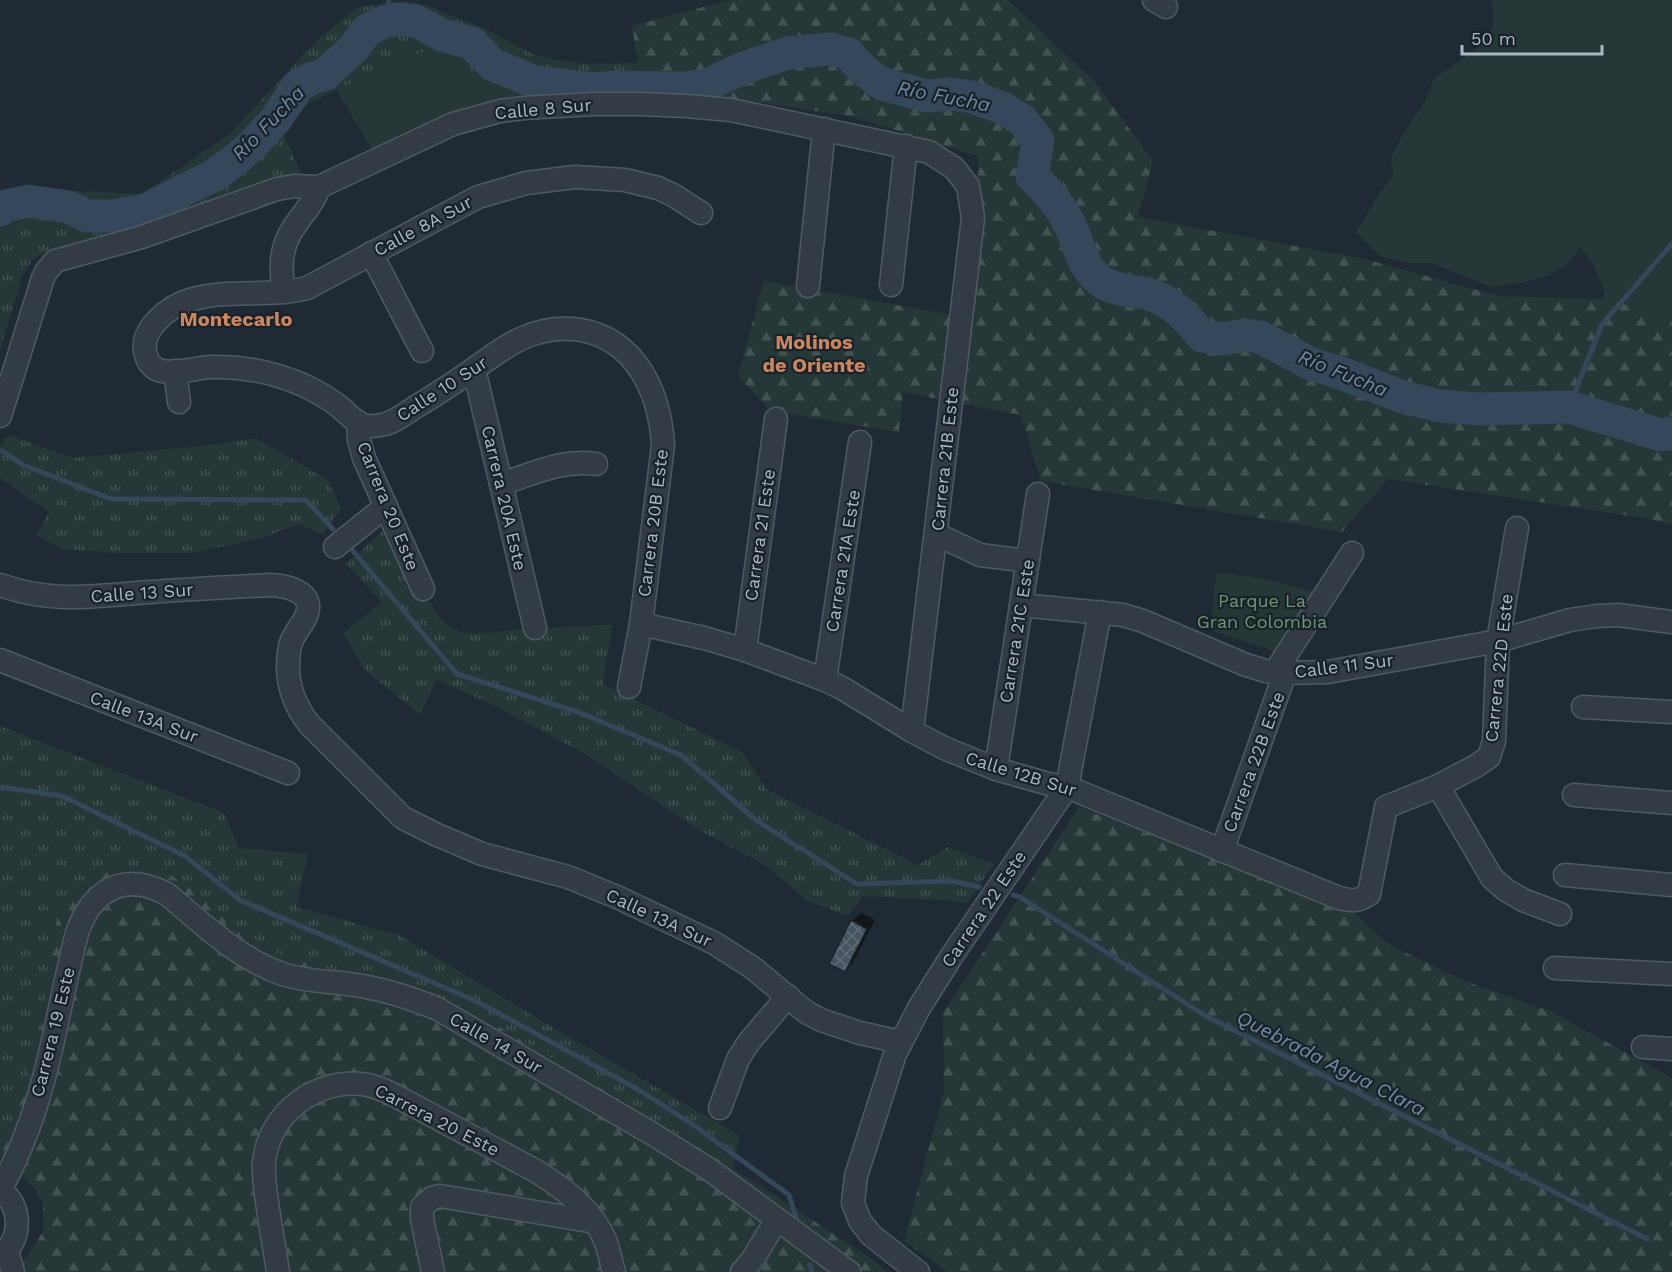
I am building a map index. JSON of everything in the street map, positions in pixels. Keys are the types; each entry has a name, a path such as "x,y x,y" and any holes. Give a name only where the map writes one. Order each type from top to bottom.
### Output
{"street":[{"name":"Calle 8 Sur","path":"0,416 46,272 55,261 142,237 277,189 294,186 320,187 453,124 476,117 524,108 594,104 686,106 731,111 929,152 954,168 968,186"},
{"path":"808,286 824,129"},
{"path":"891,285 906,146"},
{"name":"Calle 8A Sur","path":"178,371 157,369 150,364 144,347 153,326 174,307 189,300 219,295 284,292 307,288 478,196 551,179 601,177 642,183 673,195 701,213"},
{"name":"Carrera 21B Este","path":"912,731 973,218 968,186"},
{"path":"284,292 281,272 283,250 288,237 311,205 320,187"},
{"path":"371,253 422,351"},
{"name":"Calle 10 Sur","path":"358,422 370,426 390,423 441,392 512,342 552,329 573,329 594,333 607,339 631,358"},
{"name":"Carrera 20B Este","path":"631,358 641,369 655,396 663,437 662,462 641,624"},
{"path":"179,402 178,371 206,367 245,368 302,385 331,400 358,422"},
{"name":"Carrera 20A Este","path":"474,369 535,628"},
{"name":"Carrera 21 Este","path":"745,650 776,419"},
{"name":"Carrera 20 Este","path":"358,422 359,440 364,458 423,589"},
{"name":"Carrera 21A Este","path":"825,680 861,442"},
{"path":"501,484 562,464 573,462 596,464"},
{"name":"Carrera 21C Este","path":"996,769 1038,494"},
{"path":"335,547 386,506"},
{"name":"Carrera 22D Este","path":"1438,786 1489,757 1494,741 1498,641 1517,528"},
{"path":"936,534 980,555 1028,561"},
{"name":"Carrera 22B Este","path":"1222,851 1280,673 1352,553"},
{"name":"Calle 13 Sur","path":"0,585 40,596 83,598 149,592 285,586"},
{"name":"Calle 13A Sur","path":"285,586 300,592 307,604 304,621 291,643 288,657 290,685 298,711 403,818 482,854 567,877 617,897 672,922 734,955 806,1011 840,1028 901,1042"},
{"name":"Calle 11 Sur","path":"1021,604 1123,615 1143,621 1246,664 1280,673 1328,672 1498,641 1570,620 1597,616 1618,615 1672,622"},
{"name":"Carrera 22 Este","path":"918,1272 865,1229 855,1212 853,1203 856,1176 893,1061 919,1008 1067,787 1100,612"},
{"path":"629,687 641,624"},
{"name":"Calle 12B Sur","path":"641,624 745,650 825,680 944,748 996,769 1067,787 1353,902 1369,894 1386,807 1438,786"},
{"name":"Calle 13A Sur","path":"0,660 288,773"},
{"path":"1583,707 1672,712"},
{"path":"1438,786 1491,878 1523,900 1560,914"},
{"path":"1574,795 1672,803"},
{"path":"1565,875 1672,885"},
{"name":"Calle 14 Sur","path":"118,885 143,884 168,894 237,951 252,961 283,975 317,982 374,988 438,1009 710,1170 849,1272"},
{"name":"Carrera 19 Este","path":"1,1189 28,1131 46,1071 79,926 92,904 118,885"},
{"path":"1554,968 1672,974"},
{"path":"720,1108 738,1059 749,1042 788,996"},
{"path":"1643,1047 1672,1049"},
{"name":"Carrera 20 Este","path":"278,1272 264,1174 267,1148 278,1124 295,1104 317,1091 343,1084 369,1085 394,1095 554,1182 595,1222 605,1240 614,1272"},
{"path":"1,1189 12,1201 17,1214 18,1227 7,1260"},
{"path":"434,1272 422,1219 422,1207 432,1198 440,1196 595,1222"},
{"path":"742,1272 753,1259 777,1219"}],"green space":[{"path":"729,0 1008,0 1095,82 1153,161 1138,217 1365,259 1498,296 1602,299 1672,203 1672,525 1650,519 1388,479 1342,532 1041,481 1021,415 903,392 899,432 771,411 738,376 764,281 975,319 978,156 850,116 727,98 640,77 632,26"},
{"path":"1490,0 1672,0 1672,320 1646,314 1605,294 1595,268 1581,247 1566,265 1548,276 1491,287 1432,263 1406,263 1380,256 1356,232 1393,175 1391,157 1406,129 1424,103 1434,79 1476,49 1491,34 1494,11"},
{"path":"399,1 425,5 488,30 535,55 580,64 637,63 640,77 727,98 528,95 473,72 434,47 307,105 283,133 303,177 145,225 51,249 32,260 22,276 0,350 0,195 2,193 53,190 142,194 230,134 318,39 357,8"},
{"path":"434,47 473,72 528,95 444,118 373,151 336,90"},
{"path":"9,435 72,458 213,445 256,438 328,480 341,509 323,534 298,524 262,538 192,553 118,553 62,549 36,535 49,512 0,477 0,445"},
{"path":"393,522 423,589 439,617 449,626 461,632 474,634 535,628 612,625 603,684 742,752 766,789 918,865 948,847 994,864 967,903 863,896 847,916 806,900 765,865 701,831 587,755 495,706 437,680 420,714 366,671 343,633 382,602 346,564"},
{"name":"Parque La Gran Colombia","path":"1216,573 1264,578 1314,592 1276,652 1211,630"},
{"path":"0,726 224,813 239,848 308,854 296,907 399,935 739,1135 734,1169 495,1024 404,980 322,968 276,953 237,929 205,898 162,869 122,867 107,870 57,918 38,1043 0,1147"},
{"path":"1079,807 1356,914 1388,944 1467,982 1550,1011 1672,1078 1672,1272 948,1272 904,1241 944,1091 943,1013"},
{"path":"122,867 162,869 205,898 237,929 276,953 322,968 404,980 495,1024 734,1169 863,1253 888,1272 5,1272 27,1257 44,1230 43,1204 34,1187 13,1170 0,1168 0,1147 38,1043 57,918 76,889 107,870"}],"building":[{"path":"851,920 867,929 845,972 829,964"}],"waterway":[{"path":"384,22 389,0"},
{"name":"Río Fucha","path":"0,210 5,206 28,201 69,207 87,216 113,216 145,210 164,201 213,176 239,157 276,119 298,86 324,75 353,49 367,30 384,22 398,19 416,21 444,36 472,43 493,65 531,81 594,89 684,88 707,85 741,69 788,53 830,49 849,54 861,68 882,84 927,96 951,94 972,97 1003,108 1022,120 1038,141 1032,176 1062,210 1088,268 1104,284 1148,294 1172,305 1202,336 1223,339 1245,335 1260,337 1311,364 1403,397 1440,406 1478,409 1569,407 1661,435 1672,433"},
{"path":"1569,407 1602,324 1672,244"},
{"name":"Quebrada Agua Clara","path":"2,451 23,465 111,499 306,500 333,529"},
{"name":"Quebrada Agua Clara","path":"353,551 457,674 578,712 681,755 757,821 857,884 952,881 979,887"},
{"path":"0,787 62,796 185,856 240,900 476,1001 639,1090 695,1126 789,1195 798,1224"},
{"name":"Quebrada Agua Clara","path":"1013,895 1020,897 1204,1015 1647,1239"},
{"path":"810,1265 812,1272"}],"district":[{"name":"Montecarlo","path":"236,319"},
{"name":"Molinos de Oriente","path":"814,354"}]}
